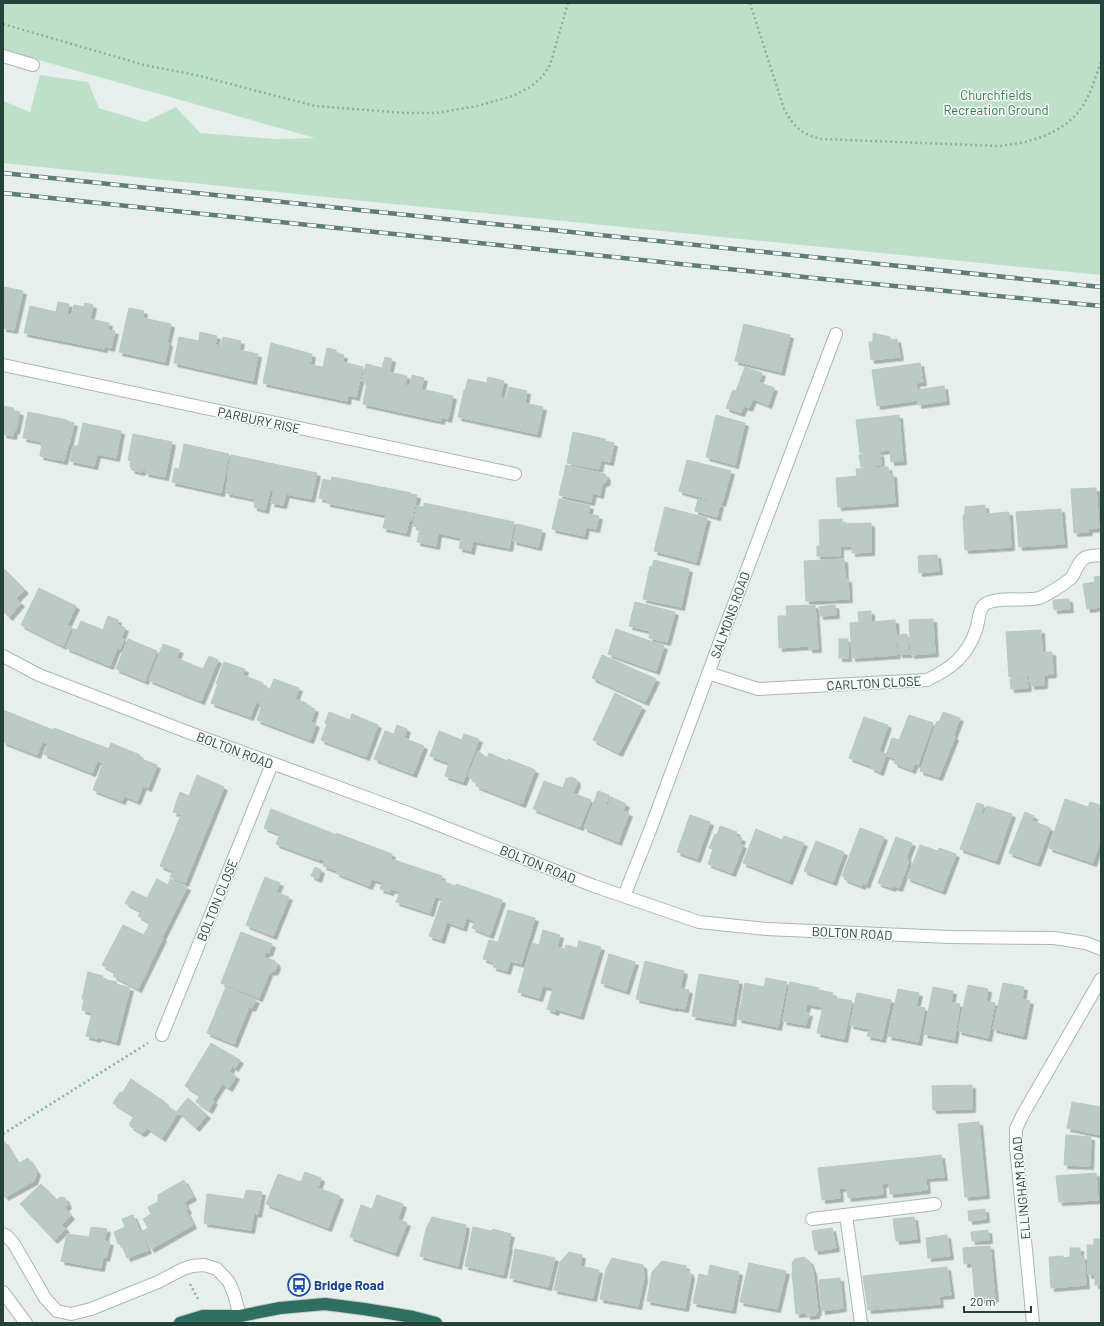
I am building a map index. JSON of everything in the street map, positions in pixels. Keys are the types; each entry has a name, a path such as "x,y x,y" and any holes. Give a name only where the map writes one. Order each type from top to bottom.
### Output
{"highway":[{"path":"180,1323 204,1316 240,1316 280,1308 325,1304 392,1313 436,1323"},
{"path":"225,1323 240,1316"}],"street":[{"path":"3,56 33,66"},
{"name":"SALMONS ROAD","path":"624,896 836,334"},
{"name":"PARBURY RISE","path":"3,366 515,474"},
{"name":"CARLTON CLOSE","path":"708,674 758,689 927,680 945,672 959,660 970,645 977,628 983,605 992,601 1039,598 1071,578 1082,560 1086,557 1101,555"},
{"name":"BOLTON ROAD","path":"3,656 39,675 272,764 411,814 594,886 700,922 766,929 950,937 1054,938 1086,943 1101,949"},
{"name":"BOLTON CLOSE","path":"162,1035 272,764"},
{"name":"ELLINGHAM ROAD","path":"1033,1323 1016,1147 1016,1129 1022,1114 1101,978"},
{"path":"812,1219 935,1204"},
{"path":"846,1215 861,1323"},
{"path":"3,1234 7,1236 14,1244 45,1298 57,1311 71,1314 91,1310 158,1282 183,1269 192,1266 204,1265 217,1269 229,1282 240,1316"},
{"path":"3,1292 26,1323"}],"path":[{"path":"3,24 144,65 196,75 315,106 405,113 436,113 477,106 513,96 530,87 542,77 550,65 568,3"},
{"path":"750,3 784,109 791,122 800,130 811,137 822,139 999,146 1019,144 1041,138 1066,123 1080,110 1095,80 1101,61"},
{"path":"3,1134 162,1035"},
{"path":"183,1269 201,1305"}],"green space":[{"name":"Churchfields Recreation Ground","path":"3,3 1101,3 1101,275 373,202 3,163 3,101 30,112 40,75 88,82 99,108 145,122 176,107 200,133 275,139 315,138 3,50"}],"building":[{"path":"4,287 23,291 14,330 3,328"},
{"path":"58,302 69,304 67,314 72,315 74,305 84,307 85,303 93,305 90,319 109,323 108,330 115,331 111,348 104,346 104,349 24,333 30,306 56,312"},
{"path":"129,308 144,311 143,318 171,324 165,362 119,352"},
{"path":"744,324 790,335 781,372 735,361"},
{"path":"200,332 217,336 215,345 221,346 223,337 241,341 239,350 258,354 253,381 174,363 179,337 199,341"},
{"path":"873,333 890,337 890,340 897,339 900,357 871,360 869,342 873,342"},
{"path":"271,343 312,354 310,365 323,367 327,348 336,350 336,354 344,355 343,362 363,367 356,397 348,395 347,401 263,383"},
{"path":"385,357 392,359 389,372 407,376 405,385 410,386 412,375 424,378 421,389 453,396 448,419 442,417 441,421 363,404 367,382 362,381 366,364 382,368"},
{"path":"920,363 923,382 916,383 917,390 944,386 946,401 918,405 918,400 877,406 872,370"},
{"path":"745,367 762,373 759,382 774,388 768,405 753,399 749,408 744,406 741,413 726,408 733,390 736,391"},
{"path":"488,377 504,381 500,398 506,399 509,387 527,391 525,403 543,407 537,434 458,417 468,379 487,383"},
{"path":"3,406 14,408 13,411 20,412 13,436 3,434"},
{"path":"28,412 67,420 74,423 64,461 40,456 42,442 23,438"},
{"path":"716,415 745,423 735,465 706,457"},
{"path":"899,415 903,461 891,462 890,450 860,453 856,420"},
{"path":"83,423 121,431 116,458 97,454 94,466 70,461 73,446 78,446"},
{"path":"573,432 605,439 605,441 614,443 610,462 601,460 599,469 567,463"},
{"path":"133,434 172,442 165,477 145,473 146,468 141,472 132,470 130,465 131,461 128,460"},
{"path":"184,444 229,454 221,493 172,482 175,468 179,469"},
{"path":"880,453 881,465 861,467 859,455"},
{"path":"231,455 317,473 311,499 286,494 283,505 271,503 274,491 270,490 265,510 254,507 255,499 226,493"},
{"path":"687,460 731,471 722,503 679,491"},
{"path":"566,465 605,474 607,478 606,482 602,484 600,495 593,493 591,502 559,495"},
{"path":"888,467 889,474 893,474 895,503 838,507 836,478 857,476 856,469"},
{"path":"332,477 417,495 412,520 409,520 406,533 383,528 386,515 327,503 327,500 319,498 323,479 331,481"},
{"path":"1096,488 1099,528 1088,529 1089,532 1074,533 1071,489"},
{"path":"559,499 590,506 588,514 599,516 596,529 586,527 584,536 552,529"},
{"path":"698,499 720,504 717,517 695,511"},
{"path":"424,503 514,522 509,548 473,541 471,551 459,548 461,538 438,533 436,546 417,542 420,528 413,526 417,506 424,507"},
{"path":"985,505 986,514 1009,512 1011,547 965,550 963,515 965,515 965,507"},
{"path":"665,507 707,518 696,562 654,551"},
{"path":"1061,509 1064,544 1019,547 1016,512"},
{"path":"842,519 842,524 871,523 871,552 852,553 852,546 840,546 840,556 817,556 817,546 820,546 819,520"},
{"path":"517,524 542,530 538,547 513,541"},
{"path":"937,555 939,571 919,573 918,556"},
{"path":"844,559 845,579 848,579 849,599 806,601 804,561"},
{"path":"654,560 689,569 681,607 643,599 650,566 652,567"},
{"path":"3,568 25,590 16,599 21,603 9,617 3,611"},
{"path":"1101,576 1101,607 1087,609 1083,584 1095,582 1094,577"},
{"path":"39,588 76,606 67,625 72,627 63,646 21,625"},
{"path":"1069,599 1070,609 1054,610 1053,600"},
{"path":"635,602 675,612 667,642 649,638 650,631 629,626"},
{"path":"815,605 818,649 809,649 809,646 779,648 778,616 787,616 786,606"},
{"path":"835,605 836,615 820,616 819,607"},
{"path":"871,611 871,622 895,620 897,655 852,658 850,623 859,622 858,612"},
{"path":"108,616 118,620 117,624 125,628 121,638 124,639 120,649 117,648 110,666 66,648 74,629 77,630 81,621 103,630"},
{"path":"933,619 935,653 911,655 909,620"},
{"path":"616,629 664,646 656,671 608,654"},
{"path":"1041,630 1042,652 1052,652 1053,674 1044,675 1044,685 1031,686 1030,676 1009,677 1006,632"},
{"path":"907,634 909,654 899,654 898,635"},
{"path":"128,639 157,651 145,681 116,669"},
{"path":"839,639 848,639 848,658 839,658"},
{"path":"163,644 180,650 176,658 203,669 209,656 218,660 201,701 149,680"},
{"path":"602,655 656,679 645,702 592,678"},
{"path":"224,662 245,669 243,675 263,683 262,686 270,689 274,679 299,688 295,699 307,703 306,706 315,709 311,722 316,724 310,740 257,720 262,705 256,702 250,717 211,703"},
{"path":"1027,678 1028,688 1011,689 1010,679"},
{"path":"615,693 642,707 619,753 593,740"},
{"path":"3,710 53,730 48,744 42,742 37,755 3,742"},
{"path":"329,712 350,720 352,714 378,725 366,757 321,740 327,724 325,723"},
{"path":"943,712 960,718 953,736 955,737 939,777 920,771 937,721 939,722"},
{"path":"909,715 933,723 918,765 915,763 912,770 894,763 896,759 886,755 892,738 899,740"},
{"path":"864,717 888,725 879,751 886,754 880,772 871,768 871,766 849,758"},
{"path":"397,725 407,729 404,738 424,746 413,774 374,759 385,731 394,734"},
{"path":"54,728 109,749 103,763 97,761 92,773 44,754"},
{"path":"439,731 462,740 464,734 479,739 463,782 445,776 449,763 430,756"},
{"path":"111,743 140,755 122,801 93,790"},
{"path":"478,751 487,758 477,783 468,776"},
{"path":"489,753 507,761 508,759 535,770 522,804 476,786"},
{"path":"139,758 157,765 148,788 143,786 137,801 124,796"},
{"path":"197,775 224,787 185,883 170,877 173,871 160,866 181,815 173,812 180,792 189,796"},
{"path":"571,777 576,779 577,783 573,793 591,800 580,827 533,809 544,781 563,788 566,779"},
{"path":"598,791 609,795 606,804 608,805 611,797 626,804 623,811 629,813 618,842 584,828"},
{"path":"1065,799 1088,807 1090,802 1100,805 1098,810 1101,811 1101,838 1093,863 1049,848"},
{"path":"977,803 984,805 981,814 984,814 987,806 1012,814 996,861 960,849"},
{"path":"271,809 334,834 324,860 319,860 276,844 280,834 264,828"},
{"path":"1025,812 1034,816 1033,821 1050,828 1037,863 1009,853"},
{"path":"690,815 710,822 697,859 677,852"},
{"path":"720,826 737,832 735,836 742,838 740,844 743,845 732,873 708,864 713,849 709,848 715,834 717,835"},
{"path":"860,828 884,837 866,885 863,883 862,886 844,879 845,877 842,876"},
{"path":"756,829 782,840 784,836 804,843 789,881 743,863"},
{"path":"336,833 392,854 381,882 372,879 369,886 336,873 337,871 323,866"},
{"path":"896,837 912,843 907,856 908,864 899,888 893,886 892,888 878,883"},
{"path":"816,841 844,852 833,882 804,871"},
{"path":"920,845 938,851 939,848 956,854 942,891 907,878"},
{"path":"391,859 442,876 441,880 447,882 442,899 435,896 430,913 396,902 400,892 391,889 390,892 380,889"},
{"path":"315,867 321,870 318,879 311,876"},
{"path":"265,877 280,883 276,892 289,897 273,936 246,925"},
{"path":"157,879 168,885 170,879 187,887 162,937 147,929 150,922 138,916 141,911 125,903 132,891 147,898"},
{"path":"448,883 455,886 456,884 502,900 490,935 472,928 475,921 466,918 463,928 447,922 441,940 429,936"},
{"path":"508,910 535,918 521,964 510,961 507,971 493,967 494,962 483,959 489,940 498,942"},
{"path":"123,925 144,935 146,930 163,938 138,989 113,976 115,972 102,965"},
{"path":"543,930 560,935 557,947 565,949 553,988 543,986 539,998 518,992 532,943 539,945"},
{"path":"241,932 272,944 269,953 266,952 264,957 275,961 277,965 275,971 270,972 260,968 269,973 259,998 221,983"},
{"path":"579,941 601,947 580,1016 556,1009 555,1012 547,1009 566,945 577,948"},
{"path":"609,954 635,962 626,991 601,983"},
{"path":"645,961 684,971 680,988 689,990 685,1009 636,999"},
{"path":"88,972 103,976 102,979 117,982 116,984 130,988 116,1042 98,1037 97,1039 86,1036 92,1013 82,1010 84,999 82,999"},
{"path":"699,974 739,981 732,1023 692,1016"},
{"path":"766,978 787,982 778,1027 738,1019 745,983 764,987"},
{"path":"790,982 819,988 816,1006 807,1004 805,1013 809,1013 806,1025 783,1021"},
{"path":"1003,983 1024,987 1022,999 1030,1001 1023,1036 993,1029"},
{"path":"968,985 988,989 986,1001 995,1003 988,1038 958,1031"},
{"path":"226,987 256,1000 252,1008 249,1007 234,1044 207,1033"},
{"path":"933,987 953,991 951,1003 960,1004 954,1040 924,1034"},
{"path":"898,989 919,993 916,1006 925,1008 918,1042 888,1036"},
{"path":"820,990 833,993 832,997 852,1001 844,1039 817,1033 823,1007 817,1006"},
{"path":"857,993 891,1000 882,1039 867,1036 869,1029 850,1025"},
{"path":"211,1043 240,1060 235,1068 232,1066 229,1072 236,1076 229,1088 222,1084 212,1100 214,1101 209,1110 196,1102 200,1095 185,1086"},
{"path":"131,1079 165,1102 164,1104 178,1113 162,1138 147,1128 141,1133 130,1126 134,1116 113,1103"},
{"path":"972,1085 972,1109 933,1110 932,1086"},
{"path":"188,1098 207,1115 196,1128 177,1111"},
{"path":"1072,1102 1101,1107 1101,1135 1067,1128"},
{"path":"979,1122 986,1195 965,1197 958,1124"},
{"path":"1066,1135 1091,1137 1090,1166 1064,1165"},
{"path":"4,1141 18,1164 28,1158 37,1172 34,1181 5,1197 3,1194"},
{"path":"941,1155 944,1177 926,1178 924,1157"},
{"path":"924,1157 927,1190 890,1194 889,1183 882,1184 883,1194 848,1198 847,1188 839,1188 840,1198 822,1200 818,1168"},
{"path":"305,1172 321,1178 318,1188 340,1196 328,1228 266,1204 278,1174 301,1182"},
{"path":"1096,1173 1098,1200 1059,1202 1056,1176"},
{"path":"184,1180 193,1197 184,1202 188,1210 186,1211 193,1225 151,1249 141,1232 148,1228 143,1219 151,1214 148,1207 158,1202 158,1195"},
{"path":"41,1184 57,1200 60,1197 65,1198 68,1205 65,1208 71,1216 62,1225 66,1229 54,1240 20,1204"},
{"path":"246,1190 262,1192 258,1214 254,1213 251,1230 204,1223 207,1194 244,1199"},
{"path":"377,1195 403,1204 398,1219 407,1223 395,1253 350,1237 361,1205 372,1209"},
{"path":"985,1209 986,1219 969,1221 968,1211"},
{"path":"133,1215 148,1250 127,1258 121,1243 118,1244 114,1232 125,1227 122,1219"},
{"path":"432,1217 466,1225 458,1266 420,1256 426,1229"},
{"path":"914,1217 917,1239 896,1241 893,1219"},
{"path":"91,1227 107,1229 104,1241 110,1242 106,1258 103,1257 101,1268 61,1261 67,1234 89,1237"},
{"path":"473,1227 492,1231 493,1229 511,1234 503,1275 465,1266"},
{"path":"832,1228 836,1248 815,1251 812,1231"},
{"path":"988,1230 989,1240 972,1241 971,1232"},
{"path":"947,1235 950,1256 928,1258 926,1238"},
{"path":"1094,1239 1101,1239 1101,1285 1095,1285 1095,1274 1088,1275 1087,1245 1094,1245"},
{"path":"990,1246 995,1298 975,1300 972,1263 964,1264 963,1248"},
{"path":"1070,1248 1080,1248 1080,1257 1084,1256 1086,1285 1051,1288 1049,1257 1070,1257"},
{"path":"515,1249 555,1258 548,1287 510,1278"},
{"path":"569,1252 582,1255 580,1266 599,1270 593,1298 554,1290 560,1262"},
{"path":"804,1257 809,1261 813,1271 818,1312 816,1312 816,1315 807,1316 807,1313 796,1314 792,1263 795,1259"},
{"path":"612,1258 643,1265 644,1278 638,1306 600,1299 606,1269"},
{"path":"662,1261 686,1266 686,1270 689,1271 691,1275 685,1308 647,1301 652,1272"},
{"path":"749,1263 786,1271 777,1309 740,1302"},
{"path":"710,1265 739,1272 732,1310 693,1303 699,1274 708,1276"},
{"path":"947,1267 951,1295 939,1296 940,1304 868,1310 863,1276"},
{"path":"840,1278 843,1308 822,1311 819,1280"}],"railway":[{"path":"3,173 1101,287"},
{"path":"3,193 823,279 1101,306"}],"place":[{"name":"Bridge Road","path":"299,1285"}]}
